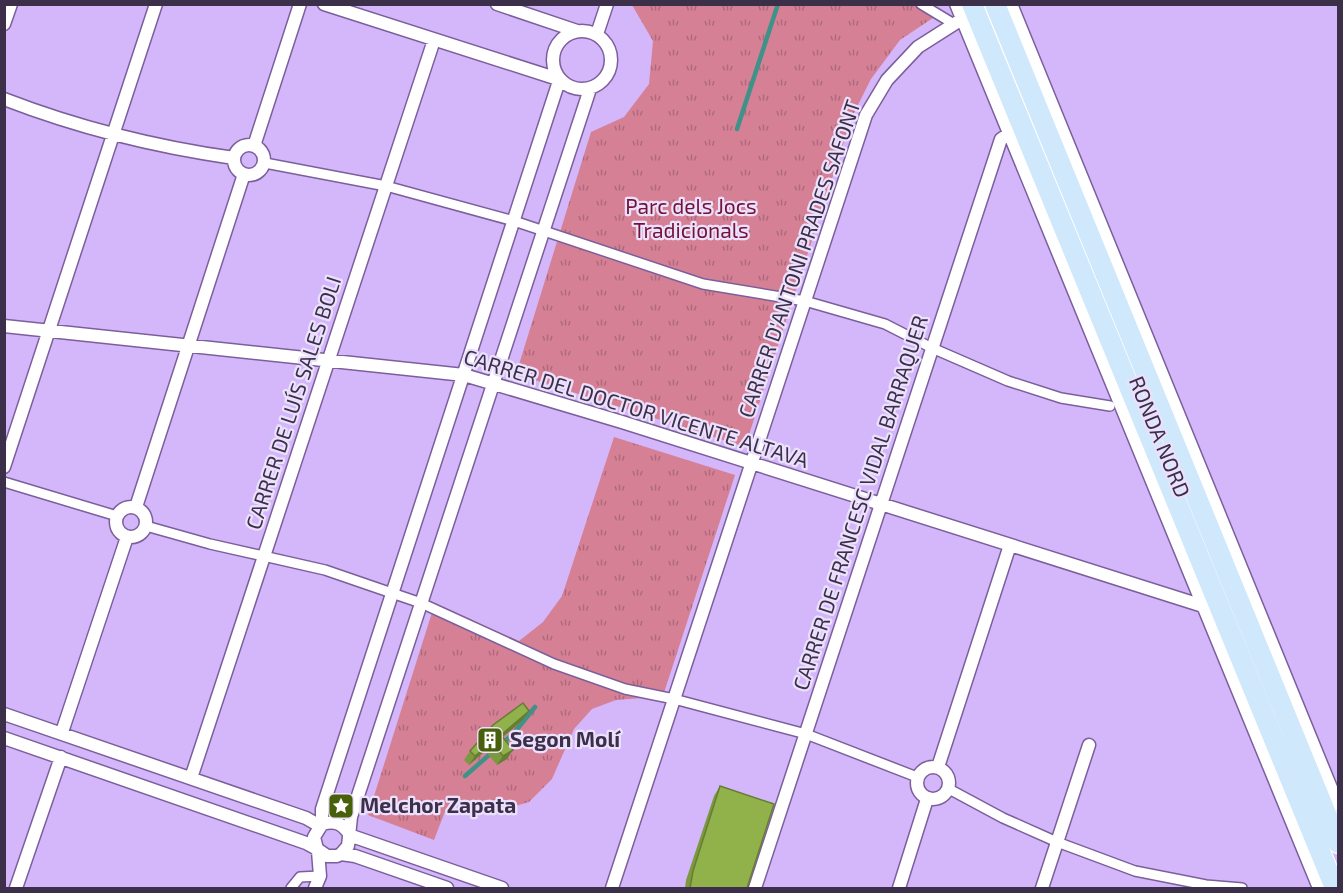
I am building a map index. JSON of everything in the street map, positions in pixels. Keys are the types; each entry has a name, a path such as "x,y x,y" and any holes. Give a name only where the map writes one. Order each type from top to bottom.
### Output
{"main road":[{"name":"RONDA NORD","path":"995,4 1338,843"},
{"name":"RONDA NORD","path":"963,16 1335,888"}],"street":[{"path":"4,24 11,4"},
{"path":"4,467 156,4"},
{"path":"254,146 300,4"},
{"path":"324,4 559,80 573,90 590,89 604,80 611,64 608,47 597,34 578,31 497,4"},
{"path":"597,34 606,4"},
{"path":"921,4 963,16"},
{"name":"RONDA NORD","path":"956,4 963,16 1009,134 1319,888"},
{"name":"RONDA NORD","path":"1011,4 1338,805"},
{"name":"CARRER D'ANTONI PRADES SAFONT","path":"612,888 866,115 887,80 918,47 963,16"},
{"path":"320,876 318,850 314,837 321,825 322,809 559,80 551,60 559,40 578,31"},
{"name":"CARRER DE LUÍS SALES BOLI","path":"191,778 434,40"},
{"path":"315,888 320,876 348,846 351,817 590,89"},
{"path":"4,99 113,135 182,151 234,158"},
{"name":"CARRER DE FRANCESC VIDAL BARRAQUER","path":"755,888 1001,139 1009,134"},
{"path":"254,146 263,152 265,163 257,174 244,174 236,168 234,158 241,147 254,146"},
{"path":"265,163 386,186 514,221 703,284 805,300 885,324 932,348 1008,381 1061,398 1110,406"},
{"path":"136,507 244,174"},
{"name":"CARRER DEL DOCTOR VICENTE ALTAVA","path":"4,326 464,375 1203,606"},
{"path":"4,482 117,516"},
{"path":"126,507 136,507 145,513 146,526 140,535 126,537 117,527 117,516 126,507"},
{"path":"146,526 210,544 326,570 421,603 554,664 625,689 674,699 806,734 917,777"},
{"path":"62,732 126,537"},
{"path":"938,767 1010,545"},
{"path":"4,714 62,732 321,825 332,822 342,824 349,834 502,888"},
{"path":"4,738 306,843 327,856 356,856 447,888"},
{"path":"1042,888 1089,745"},
{"path":"16,888 61,757"},
{"path":"938,767 948,777 949,789 941,798 927,799 917,790 917,777 926,768 938,767"},
{"path":"949,789 1003,818 1057,842 1135,871 1206,885 1242,888"},
{"path":"898,888 927,799"},
{"path":"291,888 300,876 320,876"}],"green space":[{"name":"Parc dels Jocs Tradicionals","path":"632,5 930,5 936,16 900,40 871,79 852,117 745,447 516,374 591,132 624,117 649,84 653,41"},
{"path":"614,437 735,475 661,702 642,698 616,700 592,709 574,729 552,779 529,802 505,809 481,811 458,803 446,809 434,840 368,815 435,603 519,641 543,622 562,596"}],"building":[{"path":"523,703 529,711 501,735 513,750 503,756 492,742 475,756 470,751 493,725"},
{"path":"720,786 774,804 747,888 690,888 693,871"}],"waterway":[{"path":"737,129 778,4"},
{"path":"502,744 535,707"},
{"path":"465,776 489,755"}],"place":[{"name":"Segon Molí","path":"490,740"},
{"name":"Melchor Zapata","path":"341,806"}]}
